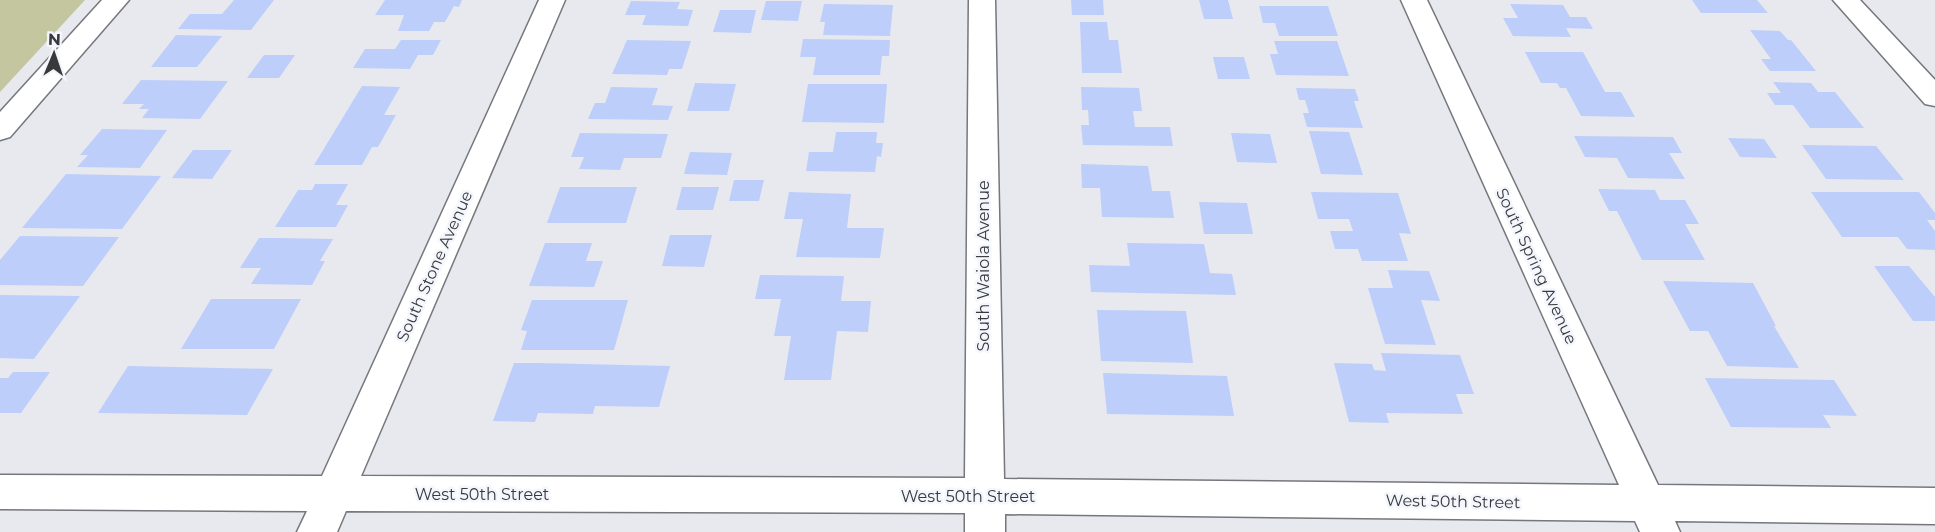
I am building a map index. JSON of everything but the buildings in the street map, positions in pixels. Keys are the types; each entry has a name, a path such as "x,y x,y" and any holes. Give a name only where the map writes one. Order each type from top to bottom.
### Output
{"street":[{"path":"0,130 116,0"},
{"name":"South Stone Avenue","path":"317,532 552,0"},
{"name":"South Waiola Avenue","path":"982,0 985,514"},
{"name":"South Spring Avenue","path":"1414,0 1653,518"},
{"path":"1846,0 1935,98"},
{"name":"West 50th Street","path":"0,492 334,493 985,514 1653,518 1935,506"}],"green space":[{"path":"0,0 85,0 0,92"}]}
